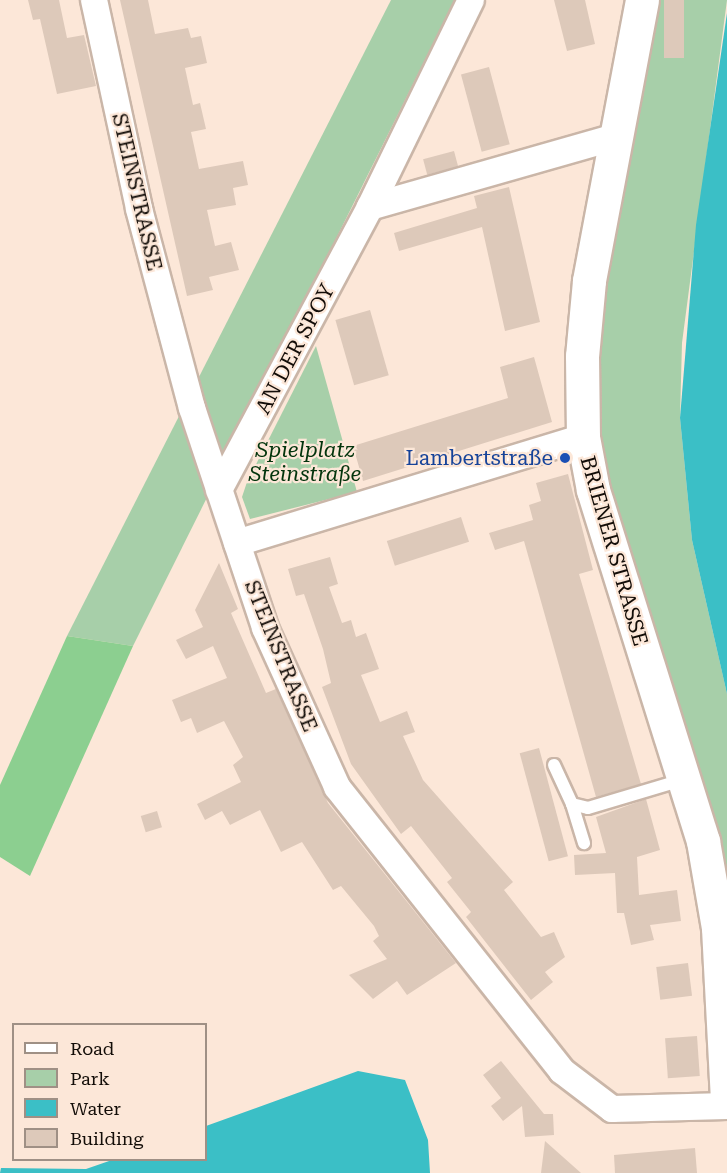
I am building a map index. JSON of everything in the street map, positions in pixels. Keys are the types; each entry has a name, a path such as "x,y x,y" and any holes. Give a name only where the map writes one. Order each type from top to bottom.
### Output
{"street":[{"name":"STEINSTRASSE","path":"94,0 139,209 219,490 265,628 336,787 562,1071 612,1109 727,1106"},
{"name":"AN DER SPOY","path":"219,490 370,207 471,0"},
{"name":"BRIENER STRASSE","path":"642,0 588,291 582,356 583,437 593,490 703,841 718,928 727,1096"},
{"path":"370,207 615,137"},
{"path":"237,543 583,437"}],"lane":[{"path":"554,765 572,804 584,843"},
{"path":"572,804 588,808 682,780"}],"green space":[{"path":"391,0 455,0 133,646 67,636"},
{"path":"653,0 727,0 682,343 680,418 692,540 727,694 727,960 603,469 594,403 596,323"},
{"name":"Spielplatz Steinstraße","path":"316,346 357,492 250,519 242,497 247,482"},
{"path":"67,636 133,646 30,876 0,857 0,785"}],"water":[{"path":"727,13 727,694 692,540 680,418 696,225"},
{"path":"358,1071 405,1080 428,1140 430,1173 0,1173 1,1168 86,1169 109,1161 207,1161 207,1126"}],"building":[{"path":"28,0 59,0 67,38 84,35 96,86 57,94 40,19 33,20"},
{"path":"120,0 148,0 155,34 188,28 191,38 201,36 207,63 185,68 193,105 200,103 206,129 191,132 199,169 243,161 248,185 233,188 236,205 207,210 215,246 231,242 239,270 209,277 213,290 187,296"},
{"path":"554,0 585,0 595,44 567,51"},
{"path":"664,0 684,0 684,58 664,58"},
{"path":"489,67 510,144 482,152 461,75"},
{"path":"454,151 458,166 427,175 423,159"},
{"path":"509,187 540,322 505,331 482,227 399,251 394,233 477,208 474,196"},
{"path":"370,310 389,375 354,385 335,320"},
{"path":"534,357 552,422 363,481 353,446 508,398 500,367"},
{"path":"568,474 593,570 579,574 641,784 596,797 524,541 495,550 489,533 533,520 529,505 541,501 536,483"},
{"path":"461,517 469,542 395,566 387,541"},
{"path":"330,557 338,584 329,587 342,623 351,620 356,637 366,633 379,669 361,675 380,722 407,711 415,732 403,736 423,780 513,882 504,890 541,937 554,932 565,957 545,972 553,982 531,1000 466,917 471,912 447,882 452,878 411,826 401,834 351,764 322,687 331,683 323,649 304,594 296,596 288,569"},
{"path":"219,563 238,609 231,613 266,693 276,689 328,803 456,963 407,995 397,981 373,999 349,975 387,959 373,941 379,936 374,926 341,886 333,890 302,842 281,852 260,810 230,825 222,811 205,820 197,804 241,782 233,765 243,757 224,721 197,733 191,718 181,722 172,700 227,678 213,646 186,659 176,640 203,627 195,610"},
{"path":"539,748 568,856 549,861 520,753"},
{"path":"646,799 660,850 637,857 639,895 677,890 681,921 650,925 654,940 631,945 624,913 617,913 615,873 575,875 574,855 606,853 596,817"},
{"path":"157,811 162,827 146,832 141,816"},
{"path":"688,963 692,996 660,1000 656,967"},
{"path":"697,1036 700,1076 668,1078 665,1038"},
{"path":"501,1061 544,1114 553,1114 554,1135 525,1137 522,1106 503,1121 491,1106 501,1098 483,1075"},
{"path":"545,1141 581,1173 541,1173"},
{"path":"695,1148 697,1173 615,1173 614,1155"}],"place":[{"name":"Lambertstraße","path":"565,458"}]}
